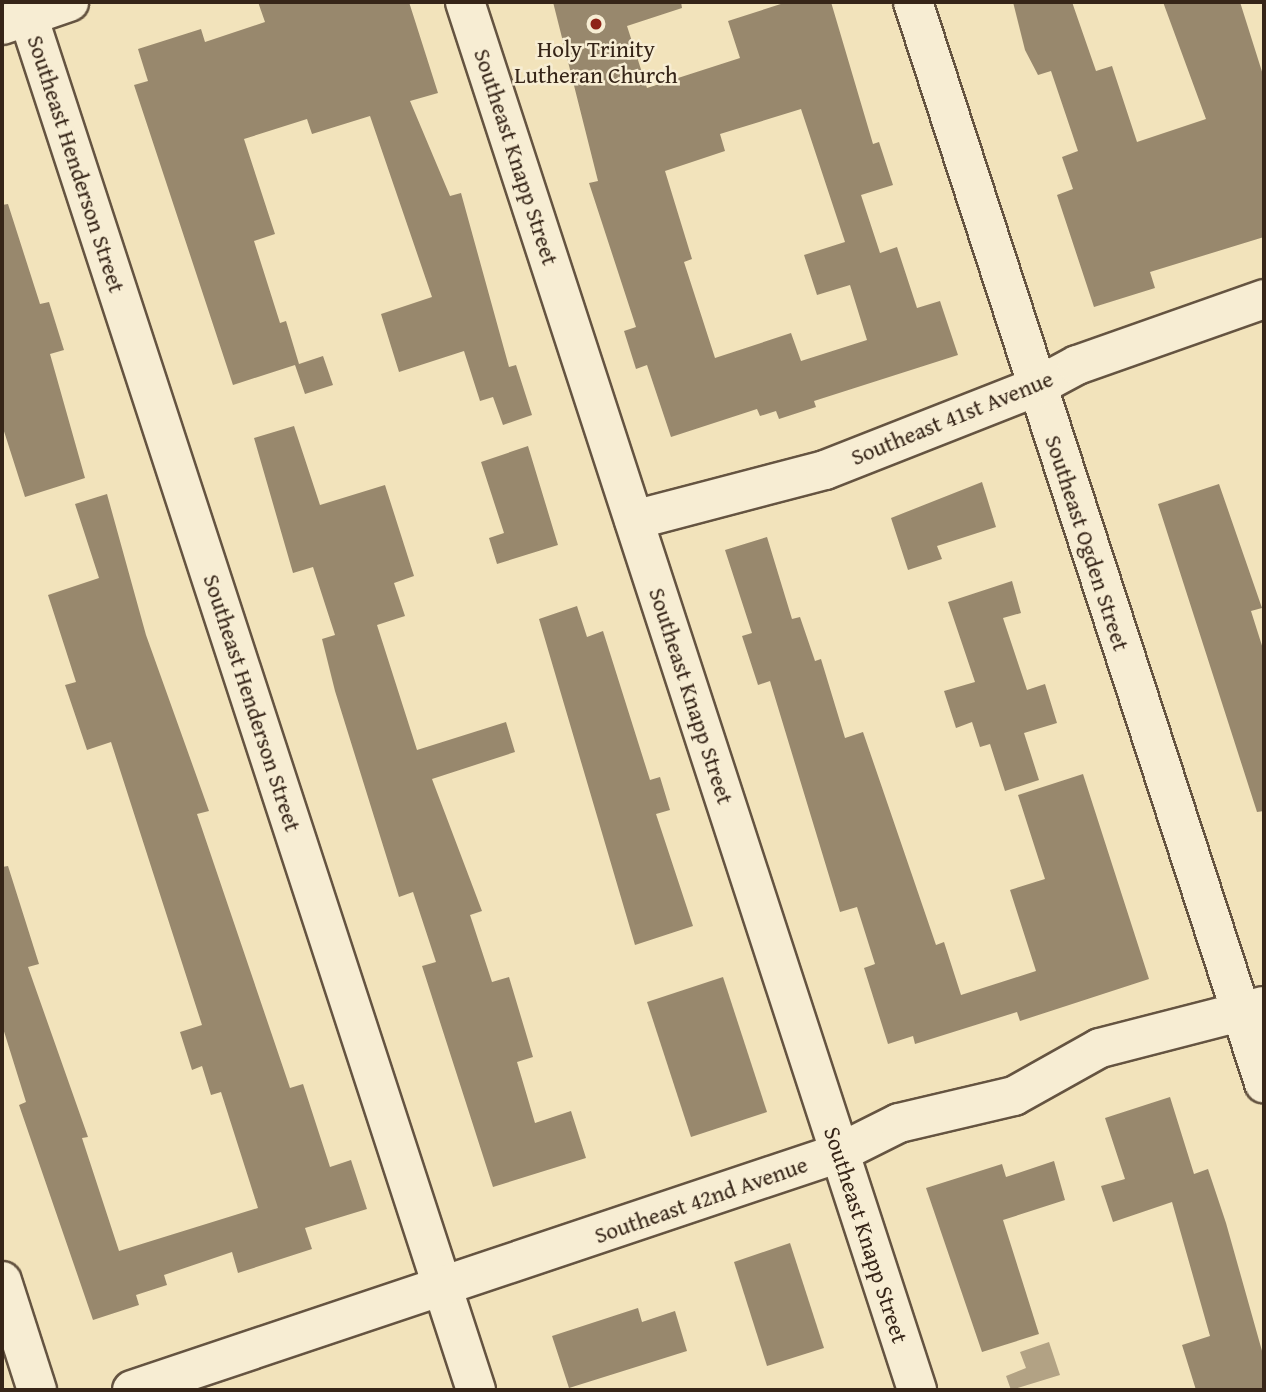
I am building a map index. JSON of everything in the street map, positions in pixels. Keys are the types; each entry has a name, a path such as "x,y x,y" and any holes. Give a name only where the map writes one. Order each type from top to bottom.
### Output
{"street":[{"path":"15,20 69,2"},
{"name":"Southeast Knapp Street","path":"465,2 917,1390"},
{"name":"Southeast Ogden Street","path":"913,2 1036,387 1253,1010 1264,1083"},
{"name":"Southeast Henderson Street","path":"15,20 476,1390"},
{"name":"Southeast 41st Avenue","path":"634,520 825,470 1036,387 1077,365 1264,299"},
{"name":"Southeast 42nd Avenue","path":"132,1390 839,1153 908,1120 1014,1096 1100,1048 1253,1010"},
{"path":"2,1281 37,1390"}],"shaded area":[{"path":"1049,1342 1060,1375 1011,1390 1006,1376 1026,1368 1020,1352"}],"building":[{"path":"258,2 409,2 438,93 410,101 450,196 461,193 509,367 516,365 532,415 503,425 493,397 480,401 464,351 399,372 381,314 432,297 370,116 312,134 307,119 244,139 275,234 254,241 280,323 286,321 299,364 323,356 333,385 305,394 295,365 233,385 134,85 148,81 138,49 201,29 205,42 265,22"},
{"path":"553,2 681,2 682,8 627,26 647,88 740,58 728,21 787,2 831,2 873,144 879,142 893,185 861,195 880,253 897,247 917,308 940,301 958,355 814,401 816,407 779,419 776,411 760,416 757,409 671,437 647,365 636,369 624,331 636,327 589,183 598,181","holes":["801,109 845,242 804,255 817,295 850,285 867,340 801,361 791,333 715,358 684,262 692,259 665,171 725,151 720,134"]},
{"path":"1013,2 1072,2 1096,71 1112,66 1137,142 1206,119 1163,2 1240,2 1264,78 1264,237 1150,272 1155,288 1094,307 1057,195 1073,189 1062,157 1078,151 1051,71 1038,75 1025,50"},
{"path":"8,204 40,304 49,302 64,350 50,354 85,478 25,497 2,425 2,205"},
{"path":"294,426 320,505 385,485 414,576 394,583 405,616 377,625 417,750 506,722 515,752 432,779 482,911 470,915 492,982 509,977 533,1057 517,1062 535,1123 571,1111 586,1158 493,1187 422,966 436,962 413,892 399,897 335,691 322,639 335,635 313,567 293,573 254,438"},
{"path":"528,446 558,545 497,564 489,538 504,533 481,462"},
{"path":"982,482 996,527 937,546 942,559 908,570 891,518"},
{"path":"1219,484 1262,608 1251,611 1264,652 1264,811 1257,812 1158,504"},
{"path":"107,494 146,635 209,811 197,814 290,1088 303,1084 330,1167 351,1160 367,1209 305,1228 312,1249 238,1273 232,1252 164,1275 167,1285 136,1295 139,1305 93,1320 19,1105 26,1102 2,1025 2,867 8,866 39,964 28,967 88,1137 82,1138 119,1251 258,1208 221,1092 211,1095 202,1066 192,1070 180,1032 202,1025 111,742 87,750 65,685 76,682 48,595 99,578 75,504"},
{"path":"767,537 792,619 800,617 815,661 821,659 845,738 863,732 936,945 944,942 961,995 1036,971 1010,890 1045,879 1018,795 1083,774 1149,979 1020,1021 1017,1012 915,1044 913,1036 888,1044 864,968 875,964 857,907 840,912 770,681 758,685 742,636 752,633 725,550"},
{"path":"1012,581 1021,613 1003,618 1027,690 1045,684 1057,723 1024,733 1039,780 1005,791 990,744 980,747 972,722 956,728 944,691 975,682 948,602"},
{"path":"577,606 587,637 603,631 650,780 660,777 670,810 656,814 693,926 635,945 539,619"},
{"path":"723,977 767,1112 691,1137 647,1002"},
{"path":"1170,1097 1194,1174 1208,1169 1226,1223 1264,1358 1264,1390 1196,1390 1182,1345 1210,1336 1172,1202 1113,1222 1101,1186 1125,1179 1105,1118"},
{"path":"1054,1161 1065,1200 1003,1220 1039,1334 982,1352 926,1188 1002,1164 1006,1177"},
{"path":"790,1243 824,1348 767,1366 734,1262"},
{"path":"638,1308 642,1322 675,1311 687,1351 569,1388 552,1336"}],"place":[{"name":"Holy Trinity Lutheran Church","path":"596,24"}]}
